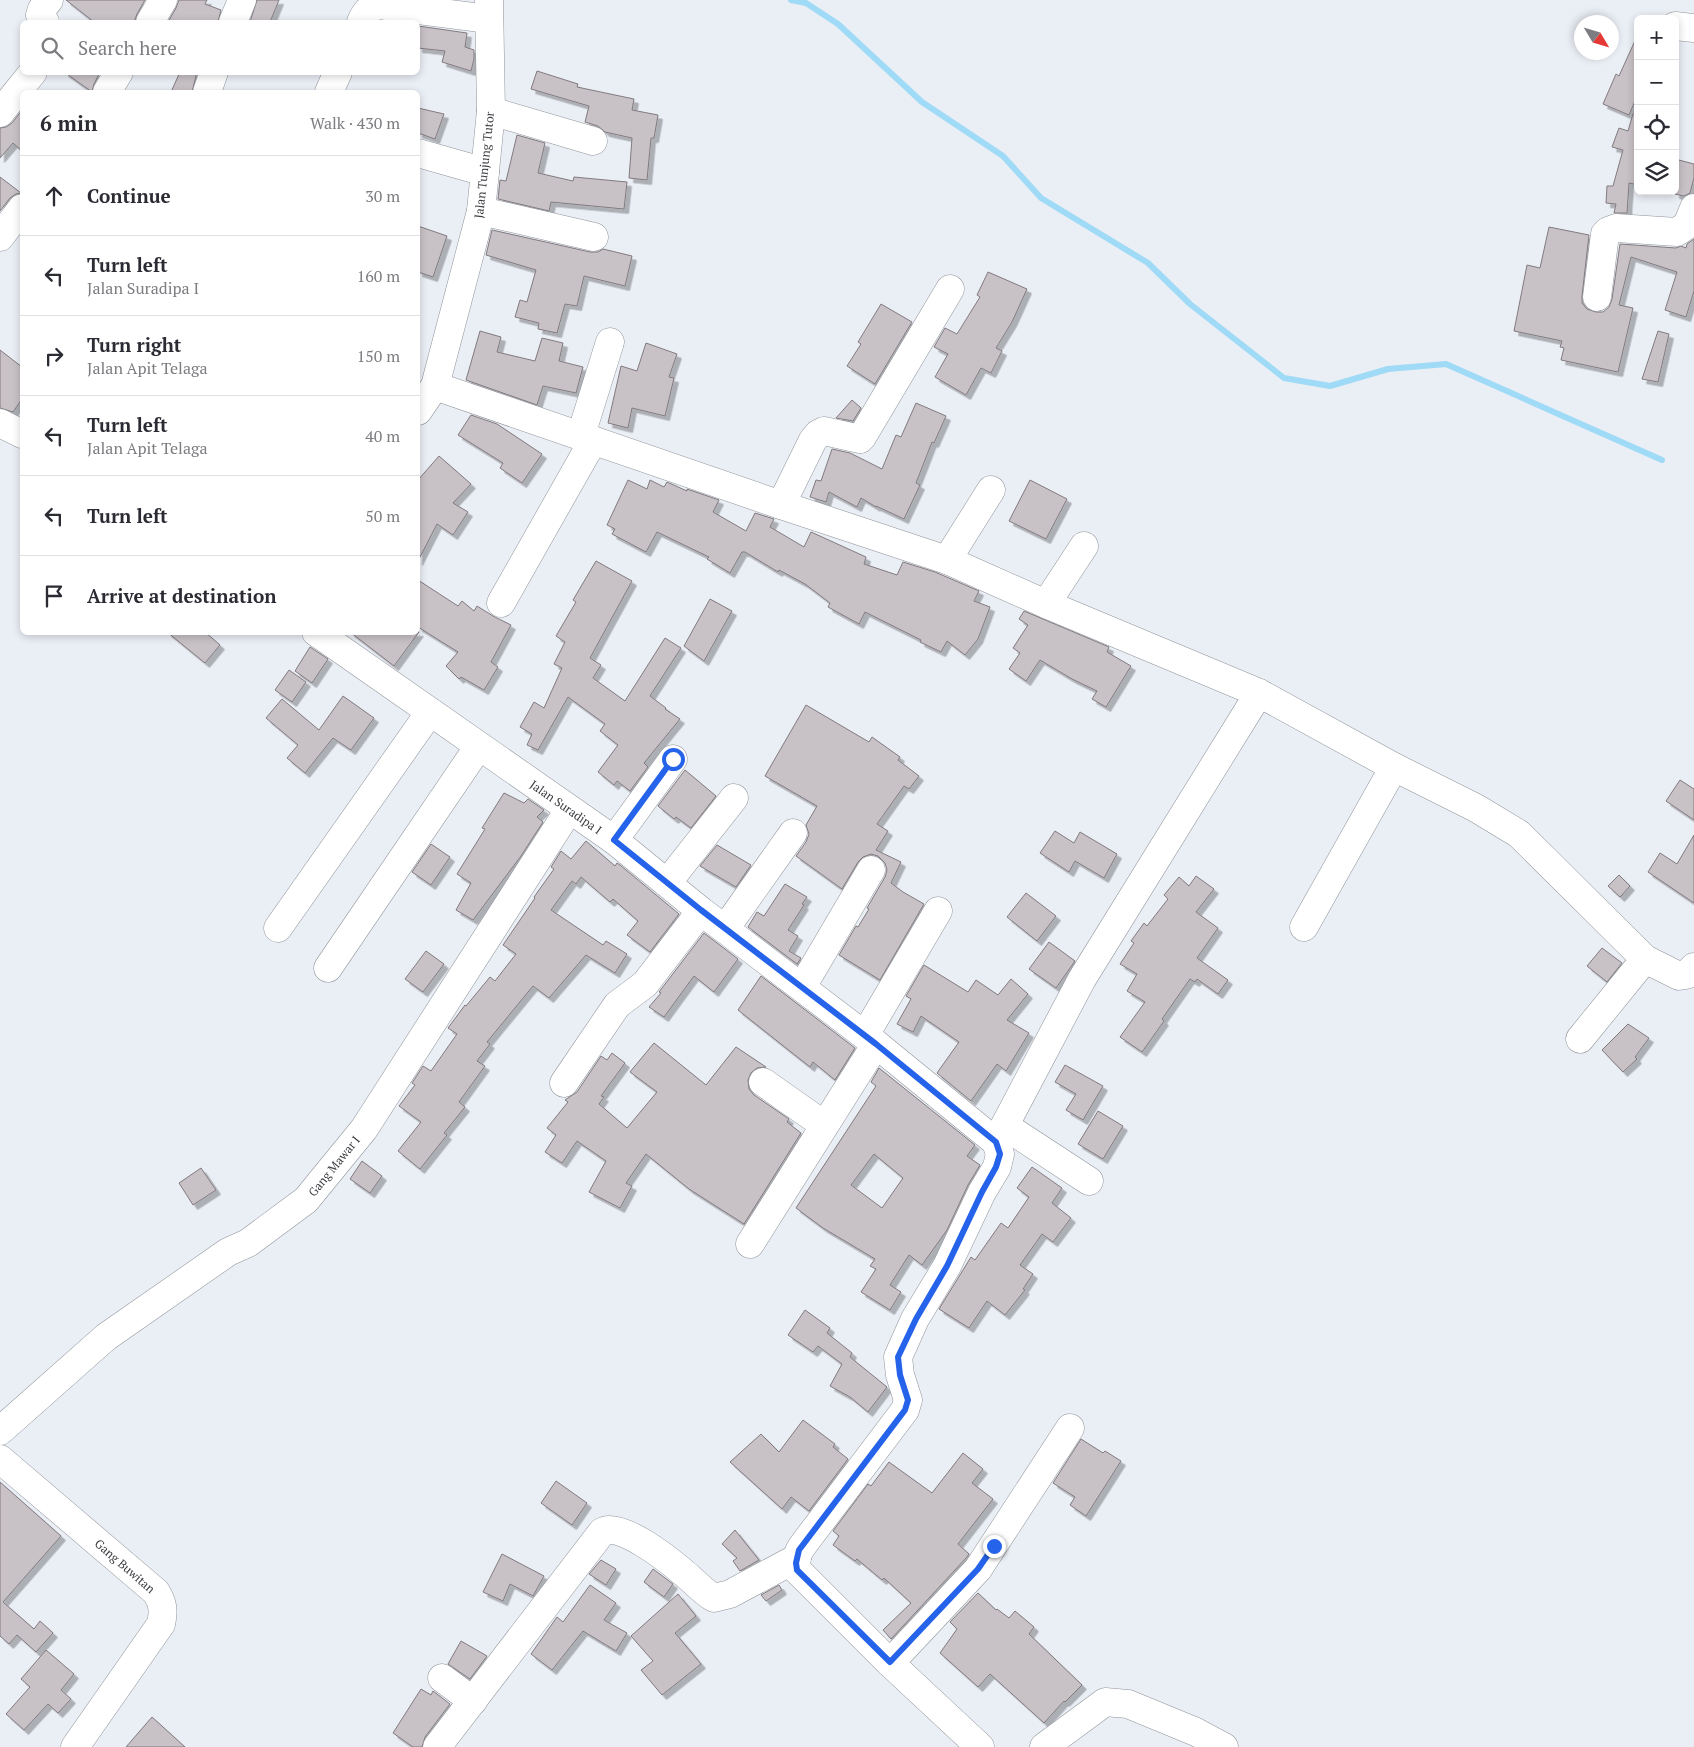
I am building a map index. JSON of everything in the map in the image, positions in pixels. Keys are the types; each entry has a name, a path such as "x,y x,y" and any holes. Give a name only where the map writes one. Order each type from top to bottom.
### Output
{"street":[{"path":"44,20 40,15 49,0"},
{"path":"151,20 163,0"},
{"path":"234,20 242,0"},
{"path":"362,20 366,12 379,5 489,10"},
{"name":"Jalan Tunjung Tutor","path":"420,408 435,386 481,211 491,111 489,10"},
{"path":"1679,26 1694,28"},
{"path":"0,113 31,75"},
{"path":"108,90 117,75"},
{"path":"208,90 213,75"},
{"path":"330,90 337,75"},
{"path":"491,111 593,141"},
{"path":"420,154 485,172"},
{"path":"1597,297 1605,234 1608,231 1616,228 1677,232 1687,225 1692,217 1694,208"},
{"path":"0,237 20,211"},
{"path":"481,211 594,237"},
{"path":"781,505 813,440 818,434 824,431 860,439 862,437 950,289"},
{"path":"501,603 586,453 610,342"},
{"path":"435,386 947,560 1046,604 1259,693 1394,767 1476,808 1519,834 1645,959 1686,972"},
{"path":"0,423 20,433"},
{"path":"947,560 991,490"},
{"path":"1046,604 1084,546"},
{"name":"Jalan Suradipa I","path":"320,635 614,840 725,929 870,1039 1000,1134 1089,1181"},
{"path":"980,1747 797,1570 796,1558 803,1545 905,1410 908,1400 900,1375 898,1357 916,1319 947,1266 996,1167 1000,1154 1000,1134 1082,979 1259,693"},
{"path":"278,928 430,712"},
{"path":"328,968 480,746"},
{"path":"614,840 673,759"},
{"path":"1304,927 1394,767"},
{"path":"667,883 734,798"},
{"name":"Gang Mawar I","path":"0,1431 106,1337 228,1252 248,1243 306,1200 364,1129 569,810"},
{"path":"725,929 793,832"},
{"path":"802,987 871,870"},
{"path":"564,1083 617,1005 645,984 701,910"},
{"path":"750,1244 824,1125 938,911"},
{"path":"1580,1039 1645,959"},
{"path":"763,1082 824,1125"},
{"path":"890,1662 978,1569 1070,1428"},
{"name":"Gang Buwitan","path":"0,1459 156,1592 162,1602 161,1624 81,1745"},
{"path":"437,1747 605,1529 610,1528 629,1534 682,1571 714,1598 730,1594 796,1558"},
{"path":"442,1678 473,1701"},
{"path":"1044,1747 1105,1702 1128,1704 1196,1732 1224,1747"}],"building":[{"path":"66,0 145,0 135,20 91,20"},
{"path":"179,0 207,0 205,4 221,10 218,20 169,20"},
{"path":"257,0 279,0 271,20 251,20"},
{"path":"420,26 467,33 465,47 474,50 471,71 442,62 445,51 420,48"},
{"path":"1634,43 1634,103 1629,115 1603,104 1616,74 1619,76"},
{"path":"537,71 578,84 577,87 634,99 632,110 658,115 654,138 651,138 647,180 629,178 632,138 605,132 598,126 585,122 589,106 531,89"},
{"path":"68,75 98,75 92,90 89,90"},
{"path":"179,75 196,75 192,90 172,90"},
{"path":"420,108 444,114 435,139 420,134"},
{"path":"20,113 20,149 13,143 0,158 0,128 12,123"},
{"path":"1634,114 1634,184 1629,183 1627,213 1614,213 1616,204 1606,203 1607,186 1613,186 1623,150 1612,147 1619,128 1628,131"},
{"path":"517,135 545,143 538,173 573,181 574,177 627,182 624,209 551,202 549,211 498,199 500,180 506,181"},
{"path":"1679,160 1694,164 1694,178 1690,193 1684,196 1679,195"},
{"path":"0,177 20,193 10,198 0,211"},
{"path":"420,227 447,236 433,277 420,273"},
{"path":"1549,227 1589,235 1582,303 1587,309 1596,312 1603,312 1609,307 1612,299 1620,244 1676,248 1681,246 1686,248 1687,244 1694,239 1694,291 1686,317 1665,310 1677,272 1631,257 1619,305 1633,308 1618,372 1561,360 1564,348 1560,347 1562,341 1514,331 1527,265 1540,268"},
{"path":"492,230 590,252 598,252 603,249 632,256 625,286 584,276 577,306 565,304 557,333 538,329 539,323 515,317 520,300 527,302 536,270 486,255"},
{"path":"988,272 1027,289 1012,322 996,348 1002,351 991,373 981,368 966,395 935,377 948,354 934,347 945,328 957,334 980,297 977,295"},
{"path":"881,304 912,322 875,384 847,366 861,344 858,342"},
{"path":"480,331 501,337 497,352 535,361 542,338 563,343 559,361 583,367 576,393 543,386 537,405 466,380"},
{"path":"1658,331 1669,334 1658,382 1642,379"},
{"path":"646,343 677,354 669,377 674,378 665,416 632,408 628,428 608,423 621,366 637,371"},
{"path":"0,350 20,365 20,402 13,412 0,408"},
{"path":"852,400 861,408 853,421 836,418"},
{"path":"916,403 946,416 934,443 932,442 916,483 920,485 904,519 876,507 861,498 857,507 829,492 826,502 810,497 816,480 821,481 832,449 850,453 882,469 896,435 901,437"},
{"path":"471,415 497,424 542,454 522,483 500,468 503,463 458,435"},
{"path":"439,456 471,484 453,503 468,512 453,535 437,524 420,557 420,478"},
{"path":"628,480 647,489 650,480 664,487 667,482 687,491 687,489 719,500 713,512 746,531 755,513 774,519 770,527 804,547 811,532 866,557 864,564 897,575 903,562 935,572 979,591 974,601 990,607 978,639 965,655 947,641 941,652 865,612 859,624 828,607 830,603 805,584 779,570 778,572 745,552 742,552 730,573 707,559 709,557 657,532 646,552 612,534 615,529 607,525"},
{"path":"1030,480 1067,499 1046,539 1009,521"},
{"path":"596,561 632,581 590,658 601,665 593,678 625,701 665,638 681,648 650,696 680,719 644,763 648,767 630,791 617,781 614,785 598,772 618,745 600,731 605,724 568,697 538,750 527,745 532,734 520,727 534,702 544,708 562,668 554,664 565,642 556,636 576,602 573,600"},
{"path":"420,581 458,606 462,601 474,611 477,606 511,625 491,662 498,667 484,690 461,677 459,679 446,666 458,652 420,628"},
{"path":"710,599 732,611 704,661 684,646"},
{"path":"1024,611 1109,647 1107,652 1131,666 1106,707 1092,699 1097,691 1040,660 1026,681 1009,669 1020,653 1013,648 1028,625 1019,619"},
{"path":"171,635 208,635 220,645 205,663"},
{"path":"354,635 417,635 394,666"},
{"path":"310,647 328,659 312,683 295,671"},
{"path":"289,670 306,682 292,702 275,690"},
{"path":"343,696 374,718 351,750 333,738 305,773 287,758 298,745 266,718 282,699 319,730"},
{"path":"806,705 869,742 872,737 900,757 898,760 919,776 909,789 904,786 877,824 888,831 876,850 901,862 891,883 924,904 880,980 839,955 856,926 858,927 869,909 867,908 885,877 887,870 885,863 878,856 871,854 863,857 842,889 796,856 806,842 809,834 806,825 817,806 765,776"},
{"path":"685,770 716,796 691,828 676,817 674,819 658,806"},
{"path":"1680,780 1694,789 1694,820 1666,801"},
{"path":"504,793 524,803 528,799 544,810 537,817 543,822 521,856 473,920 456,910 471,883 457,874 485,829 482,828"},
{"path":"1055,831 1074,843 1080,832 1117,854 1104,878 1075,861 1069,872 1040,853"},
{"path":"1694,835 1694,903 1648,872 1660,853 1677,864"},
{"path":"586,841 615,866 617,863 620,865 679,914 650,952 627,935 638,921 613,899 610,902 581,877 576,884 572,881 551,910 603,945 606,941 627,954 615,973 586,955 549,998 533,986 487,1042 490,1044 477,1061 485,1066 459,1102 465,1107 444,1133 447,1135 420,1169 398,1151 421,1122 399,1106 415,1085 412,1083 423,1066 431,1071 457,1034 448,1028 465,1005 490,977 495,981 516,954 503,945 554,869 551,867 561,851 571,859"},
{"path":"431,844 450,857 431,885 412,872"},
{"path":"717,845 751,865 736,887 700,866"},
{"path":"1619,875 1630,886 1620,897 1608,886"},
{"path":"1196,876 1214,889 1196,912 1218,928 1197,958 1228,980 1218,994 1197,979 1195,982 1190,979 1142,1052 1120,1037 1145,1002 1127,991 1137,974 1120,964 1134,943 1131,941 1144,923 1147,926 1168,899 1164,895 1179,877 1189,886"},
{"path":"785,884 807,897 788,930 798,936 789,951 801,958 797,964 748,927 757,912 764,916"},
{"path":"1026,893 1056,916 1037,941 1007,917"},
{"path":"704,933 738,959 714,992 694,976 664,1017 649,1007"},
{"path":"1049,942 1075,961 1056,988 1029,969"},
{"path":"1602,948 1622,963 1607,982 1587,966"},
{"path":"426,951 444,964 423,992 405,979"},
{"path":"924,965 968,992 976,980 998,995 1011,979 1028,994 1007,1020 1029,1033 1006,1071 997,1064 971,1101 937,1073 959,1042 921,1016 913,1032 897,1024 911,999 906,996"},
{"path":"761,976 855,1048 835,1080 813,1062 810,1067 738,1010"},
{"path":"1628,1024 1649,1038 1635,1057 1637,1059 1623,1072 1602,1050"},
{"path":"654,1043 706,1085 736,1047 766,1067 757,1068 751,1073 748,1080 749,1089 754,1095 789,1119 787,1122 801,1133 744,1224 689,1189 646,1154 626,1183 632,1186 620,1208 589,1192 606,1161 577,1141 562,1163 545,1152 556,1135 547,1128 568,1102 565,1100 577,1092 601,1056 607,1060 612,1053 625,1063 601,1096 604,1097 599,1104 627,1128 657,1092 630,1072"},
{"path":"1065,1065 1103,1086 1083,1120 1066,1110 1076,1094 1055,1082"},
{"path":"879,1068 975,1145 967,1156 980,1165 968,1185 947,1230 922,1265 909,1255 890,1285 901,1292 890,1310 861,1292 876,1269 870,1266 875,1259 823,1228 796,1208 876,1086 871,1082","holes":["874,1154 903,1178 882,1208 851,1185"]},
{"path":"1098,1111 1123,1126 1103,1159 1078,1144"},
{"path":"362,1161 382,1176 370,1193 350,1179"},
{"path":"1032,1167 1062,1188 1052,1203 1071,1218 1053,1242 1042,1234 1020,1265 1033,1274 1023,1289 1025,1290 1005,1315 987,1301 969,1328 939,1309 971,1257 975,1260 1001,1223 1008,1228 1029,1197 1017,1188"},
{"path":"201,1168 216,1190 193,1205 179,1183"},
{"path":"805,1310 830,1328 827,1333 852,1353 850,1357 887,1387 868,1412 850,1397 830,1386 842,1364 818,1346 813,1352 788,1335"},
{"path":"803,1420 835,1444 833,1447 848,1459 809,1511 791,1497 782,1509 730,1462 761,1434 779,1452"},
{"path":"1081,1439 1103,1453 1105,1451 1121,1461 1086,1516 1070,1505 1075,1497 1053,1483"},
{"path":"963,1453 983,1469 972,1483 993,1499 958,1544 969,1554 967,1557 891,1639 883,1630 911,1603 884,1578 882,1580 857,1559 855,1561 833,1545 839,1536 833,1531 868,1484 871,1486 889,1462 932,1493"},
{"path":"556,1481 587,1503 572,1525 541,1503"},
{"path":"0,1482 61,1536 3,1602 34,1629 40,1621 53,1633 36,1652 17,1635 9,1644 0,1636"},
{"path":"735,1530 759,1560 740,1571 733,1561 737,1558 722,1544"},
{"path":"502,1554 544,1576 533,1596 510,1584 503,1601 483,1592"},
{"path":"601,1560 616,1569 606,1585 589,1574"},
{"path":"653,1569 673,1584 664,1597 644,1582"},
{"path":"590,1585 616,1603 604,1620 627,1633 616,1651 583,1631 552,1670 531,1654 557,1617 563,1622"},
{"path":"779,1585 782,1590 766,1601 761,1595"},
{"path":"978,1593 996,1610 1009,1618 1015,1611 1034,1627 1029,1634 1082,1685 1044,1723 990,1674 978,1687 940,1653 957,1629 950,1622"},
{"path":"678,1594 696,1616 675,1633 701,1664 662,1695 641,1670 653,1661 631,1636"},
{"path":"461,1641 487,1656 470,1679 448,1664"},
{"path":"46,1650 74,1674 61,1690 71,1699 58,1713 48,1704 24,1730 6,1714 30,1687 21,1679"},
{"path":"421,1689 431,1695 433,1691 450,1704 425,1737 422,1747 413,1747 393,1733"},
{"path":"152,1717 185,1747 126,1747"}],"waterway":[{"path":"791,0 806,3 838,24 922,102 1003,156 1041,198 1148,263 1190,304 1284,378 1330,386 1388,369 1446,364 1662,460"}],"route":[{"path":"673,759 614,840 952,1105 996,1142 1000,1154 996,1167 947,1266 916,1319 898,1357 900,1375 908,1400 905,1410 799,1550 796,1558 797,1570 890,1662 978,1569 994,1546"}]}
